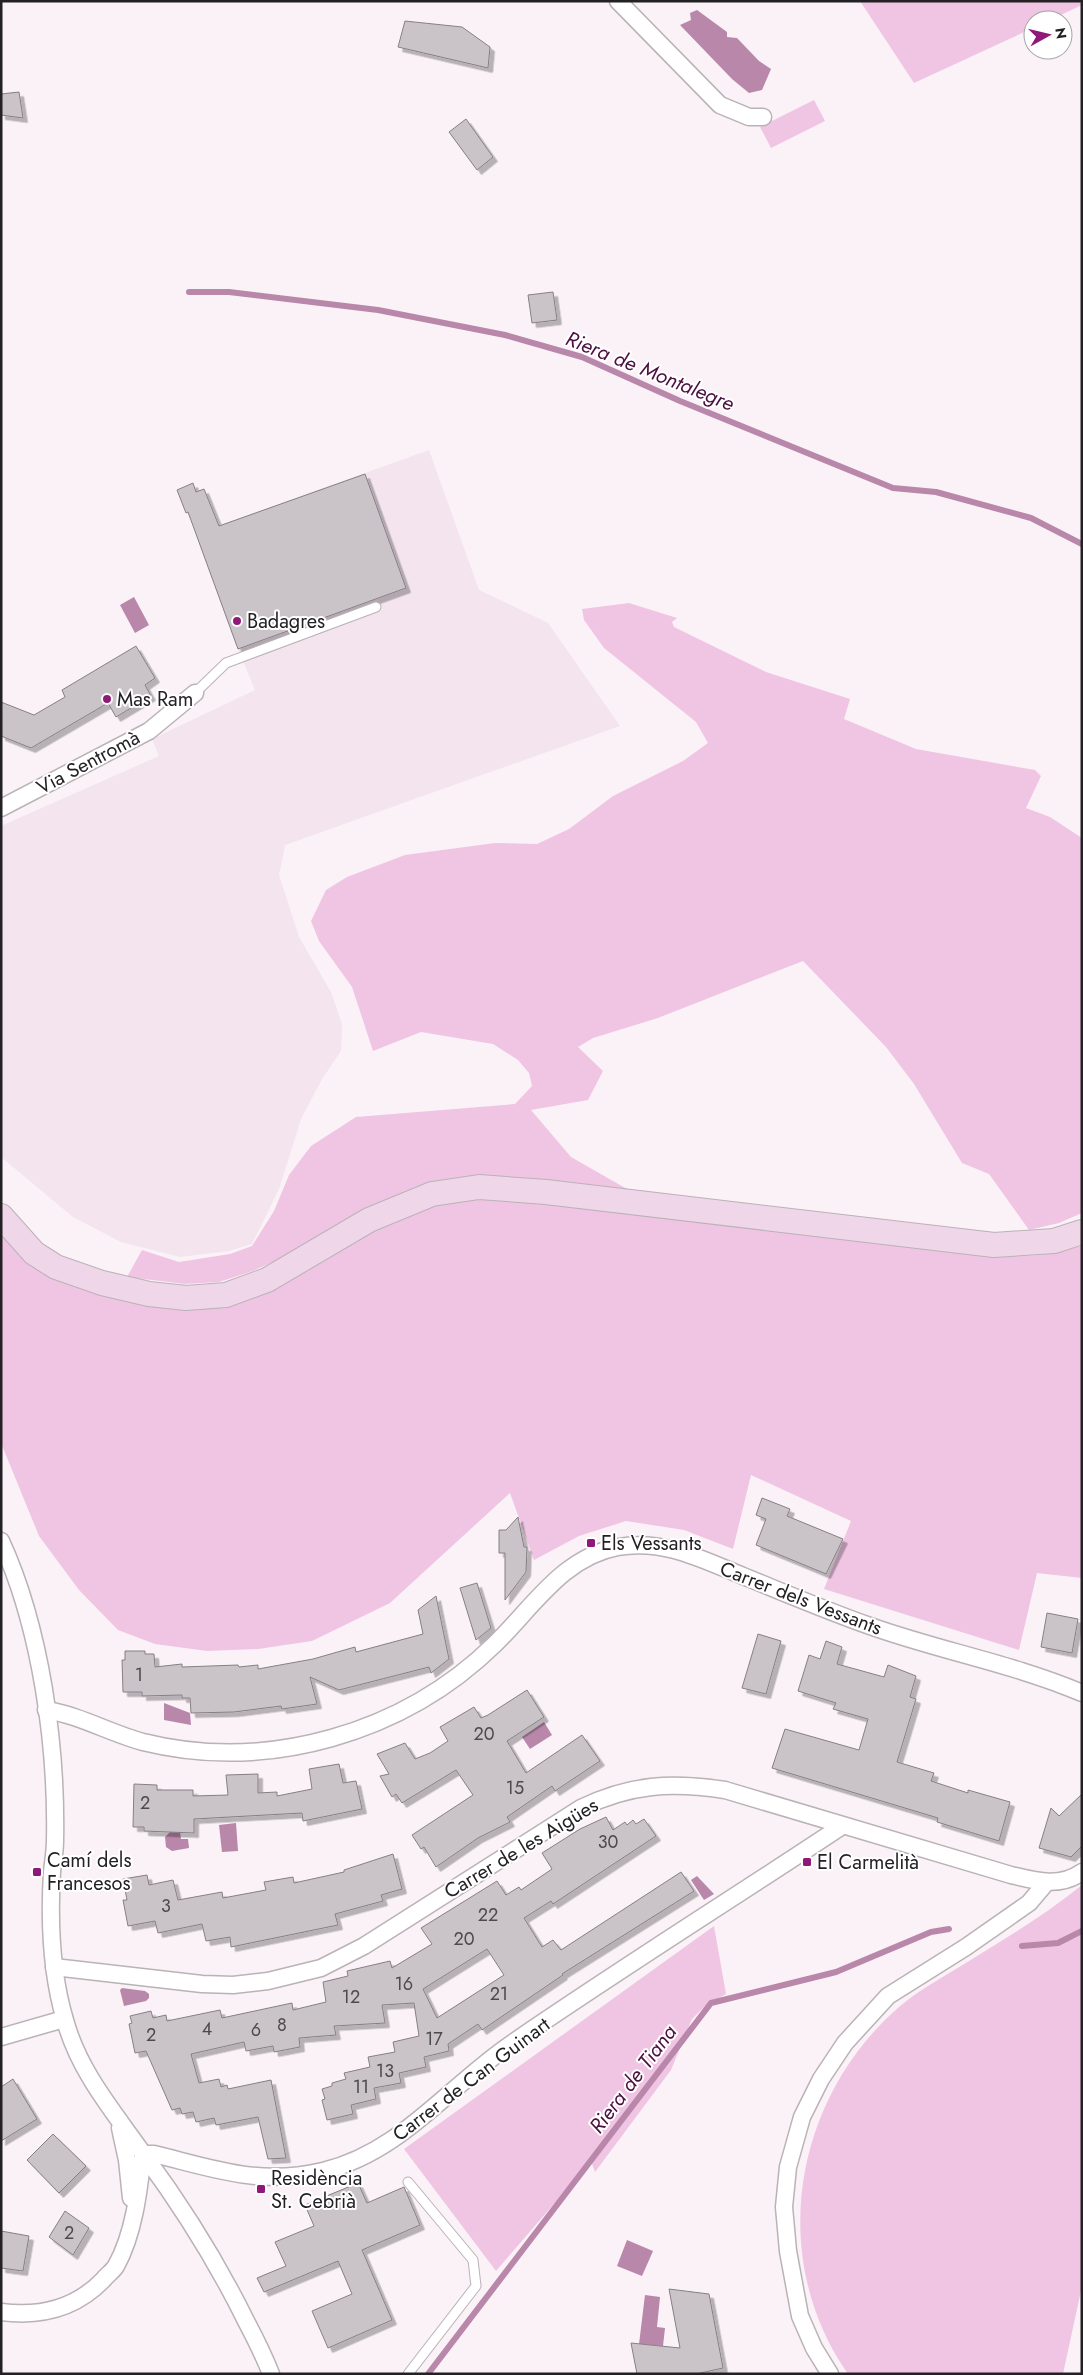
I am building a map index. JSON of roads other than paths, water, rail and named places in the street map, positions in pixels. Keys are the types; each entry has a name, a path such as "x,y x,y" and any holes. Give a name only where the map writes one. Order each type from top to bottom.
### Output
{"street":[{"path":"618,1 720,105 748,117 763,117"},
{"name":"Via Sentromà","path":"1,808 148,731 195,693"},
{"path":"1,1216 34,1253 56,1267 102,1283 149,1294 186,1298 226,1295 267,1280 368,1220 432,1194 478,1187 546,1192 994,1245 1054,1241 1082,1232"},
{"path":"1,1541 31,1625 42,1673 54,1795 55,1842 51,1919 54,1967 64,2019 77,2057 119,2123 195,2228 224,2276 271,2374"},
{"name":"Carrer dels Vessants","path":"46,1710 143,1742 214,1753 289,1748 325,1740 366,1727 434,1694 478,1661 513,1627 560,1574 579,1561 614,1548 647,1545 689,1553 870,1626 946,1651 1024,1672 1082,1693"},
{"name":"Carrer de les Aigües","path":"54,1967 202,1984 234,1985 268,1981 321,1968 364,1946 581,1808 604,1797 629,1790 659,1785 690,1785 725,1790 1011,1875 1046,1883 1065,1881 1082,1872"},
{"name":"Carrer de Can Guinart","path":"143,2154 154,2154 238,2175 261,2178 302,2175 348,2163 397,2136 508,2046 842,1826"},
{"path":"830,2374 814,2348 800,2316 788,2251 784,2207 788,2167 802,2117 822,2079 845,2043 888,1996 966,1947 1029,1903 1046,1883"},
{"path":"1,2037 64,2019"},
{"path":"119,2123 127,2160 133,2212"},
{"path":"1,2312 20,2314 42,2313 66,2306 91,2292 115,2267 127,2242 143,2154"}],"lane":[{"path":"195,693 226,663 376,607"},
{"path":"408,2182 472,2260 476,2286 408,2374"}],"waterway":[{"name":"Riera de Montalegre","path":"189,292 229,292 378,310 505,335 582,357 680,401 893,488 936,492 1031,518 1082,544"},
{"name":"Riera de Tiana","path":"428,2374 711,2003 836,1972 931,1932 949,1929"},
{"name":"Riera de Tiana","path":"1022,1946 1058,1943 1082,1931"}],"place":[{"name":"Badagres","path":"237,621"},
{"name":"Mas Ram","path":"107,699"},
{"name":"Els Vessants","path":"591,1543"},
{"name":"El Carmelità","path":"807,1862"},
{"name":"Camí dels Francesos","path":"37,1872"},
{"name":"Residència St. Cebrià","path":"261,2189"}]}
